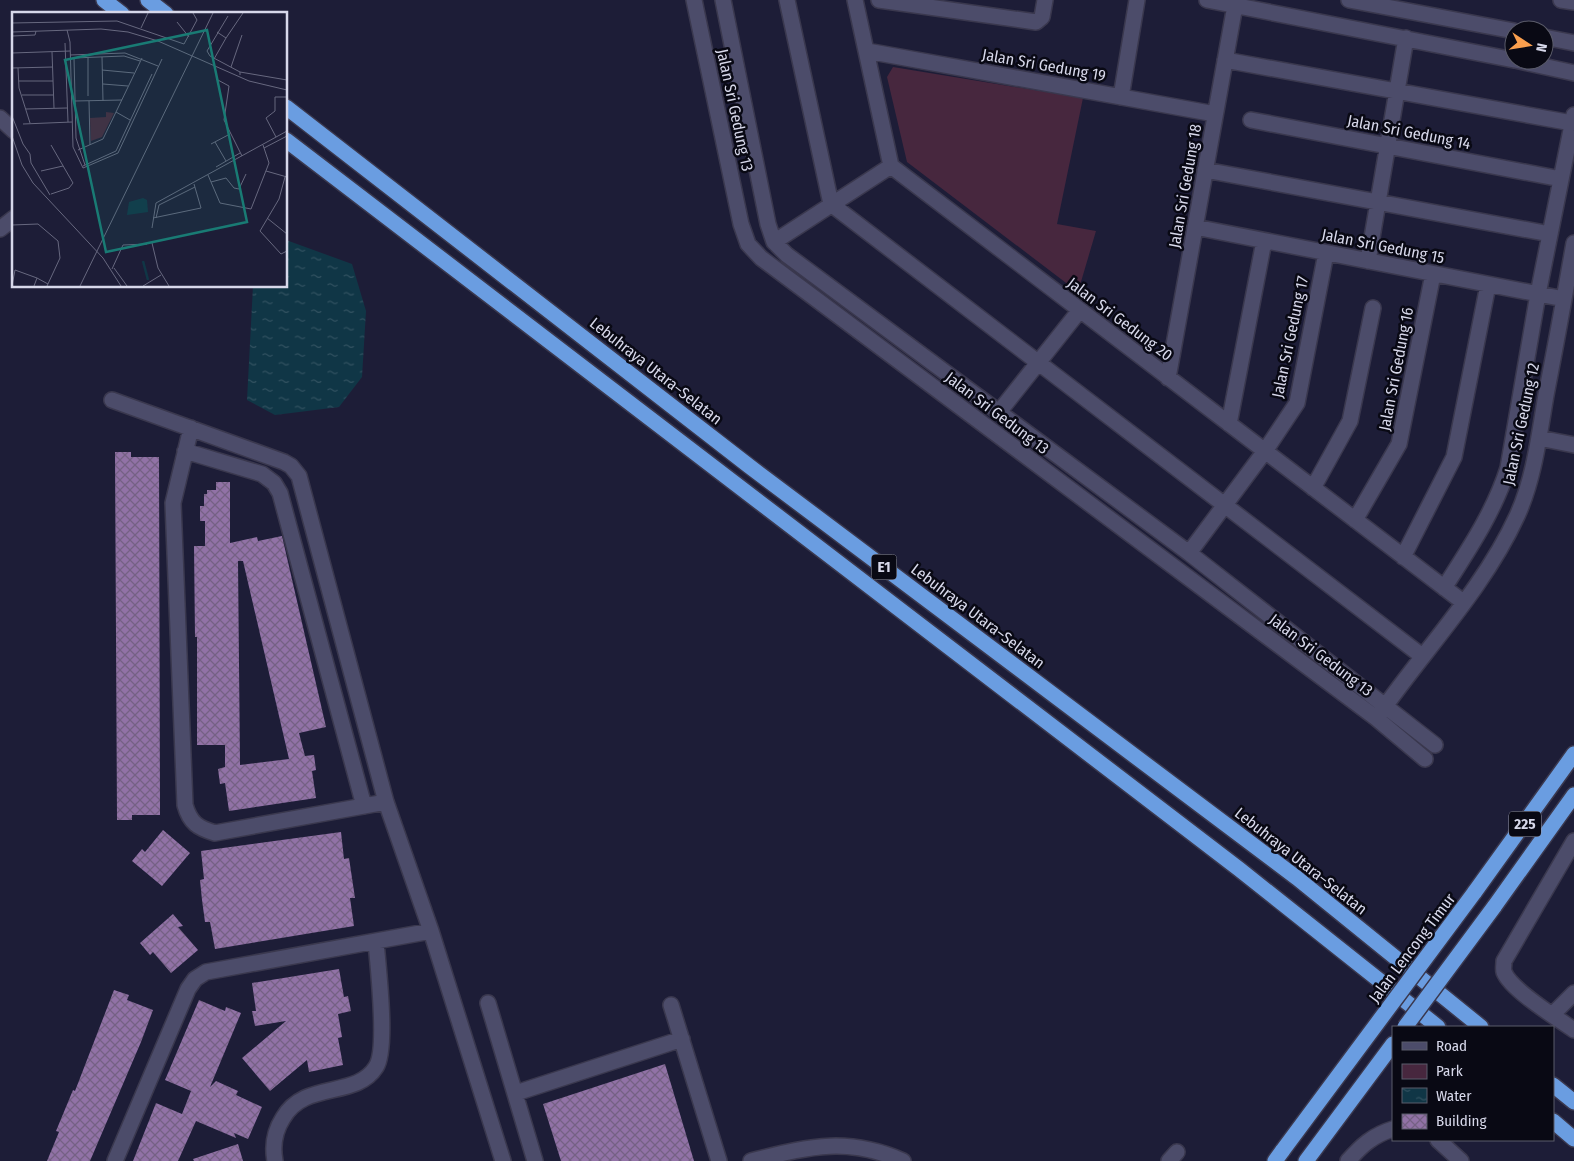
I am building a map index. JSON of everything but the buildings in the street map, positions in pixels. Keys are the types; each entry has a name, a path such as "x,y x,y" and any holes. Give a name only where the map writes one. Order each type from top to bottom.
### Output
{"highway":[{"path":"104,0 119,12"},
{"path":"148,0 163,12"},
{"name":"Lebuhraya Utara–Selatan","path":"288,109 749,466 1297,878 1480,1026"},
{"name":"E1","path":"288,142 1238,869 1437,1026"},
{"name":"Jalan Lencong Timur","path":"1279,1156 1474,893 1574,754"},
{"name":"225","path":"1406,1026 1574,795"},
{"path":"1306,1161 1392,1045"},
{"path":"1554,1086 1574,1102"},
{"path":"1554,1122 1574,1139"}],"street":[{"name":"Jalan Sri Gedung 13","path":"694,0 741,224 748,244 761,258 1376,718 1426,759"},
{"name":"Jalan Sri Gedung 13","path":"723,0 768,224 774,242 786,255 1188,553 1386,705 1435,745"},
{"path":"787,0 831,204 1037,364 1422,656"},
{"path":"774,242 891,166 855,0"},
{"path":"879,0 1036,22 1042,17 1045,0"},
{"path":"1121,97 1137,0"},
{"path":"1208,0 1235,2 1504,58"},
{"path":"1349,0 1504,29"},
{"path":"1561,0 1574,2"},
{"name":"Jalan Sri Gedung 18","path":"1168,378 1235,2"},
{"path":"1368,261 1406,38"},
{"path":"1554,39 1574,43"},
{"name":"Jalan Sri Gedung 19","path":"867,51 1215,114"},
{"path":"1225,60 1573,119"},
{"path":"1554,69 1574,73"},
{"path":"0,118 12,129"},
{"name":"Jalan Sri Gedung 12","path":"1444,588 1476,538 1500,493 1508,468 1538,294 1573,119"},
{"name":"Jalan Sri Gedung 14","path":"1251,120 1561,179"},
{"name":"Jalan Sri Gedung 20","path":"891,166 1463,602"},
{"path":"1205,170 1550,234"},
{"path":"0,229 12,220"},
{"name":"Jalan Sri Gedung 15","path":"1195,227 1564,299"},
{"path":"1229,424 1264,241"},
{"name":"Jalan Sri Gedung 12","path":"1376,718 1463,602 1504,542 1518,514 1529,481 1539,438 1574,243"},
{"name":"Jalan Sri Gedung 17","path":"1188,553 1265,451 1297,403 1326,253"},
{"name":"Jalan Sri Gedung 16","path":"1356,520 1399,444 1433,274"},
{"path":"1403,557 1454,457 1488,285"},
{"path":"1313,488 1350,421 1373,308"},
{"path":"999,412 1080,310"},
{"path":"112,400 284,462 291,466 298,476 386,802 431,931 503,1161"},
{"path":"191,428 173,503 185,805 188,816 194,824 215,833 386,802"},
{"path":"1539,438 1574,445"},
{"path":"185,451 262,474 274,483 280,493 364,806"},
{"path":"1574,841 1504,961 1503,968 1504,974 1522,993 1574,1030"},
{"path":"115,1161 188,989 195,979 206,972 431,931"},
{"path":"275,1161 273,1148 277,1127 288,1109 304,1096 353,1084 367,1078 377,1066 382,1048 376,942"},
{"path":"1552,1014 1574,993"},
{"path":"488,1003 535,1161"},
{"path":"671,1005 720,1161"},
{"path":"516,1093 682,1039"},
{"path":"1348,1161 1363,1144 1379,1133 1392,1128"},
{"path":"1439,1141 1461,1161"},
{"path":"751,1161 811,1146 837,1145 884,1153 903,1161"}],"green space":[{"path":"893,67 1083,98 1057,224 1096,231 1078,292 907,162 887,77"}],"water":[{"path":"288,241 352,264 366,311 362,377 339,407 275,415 247,400 253,288 288,288"}]}
